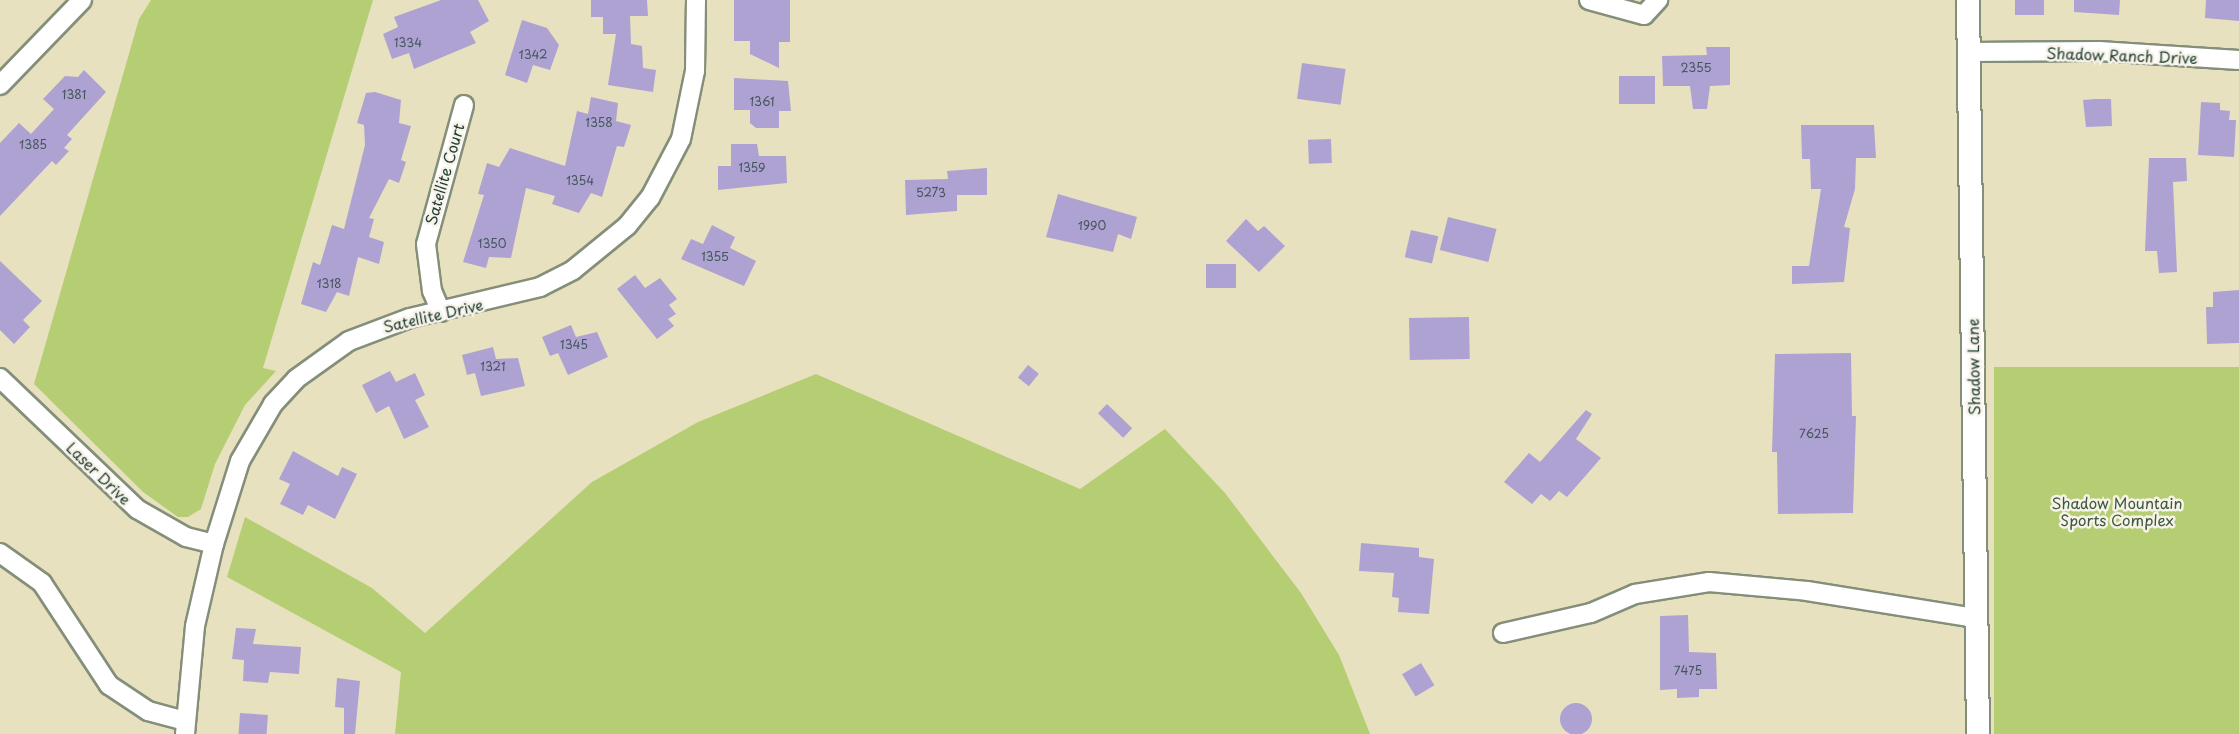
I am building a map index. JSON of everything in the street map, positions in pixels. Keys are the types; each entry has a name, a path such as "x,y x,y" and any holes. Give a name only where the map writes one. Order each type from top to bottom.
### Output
{"street":[{"path":"0,85 82,0"},
{"name":"Satellite Drive","path":"185,728 195,626 214,544 253,434 296,379 349,341 441,312 510,297 573,270 601,250 651,198 681,139 691,104 696,0"},
{"path":"1589,0 1644,15 1658,0"},
{"name":"Shadow Lane","path":"1968,0 1978,734"},
{"name":"Shadow Ranch Drive","path":"1969,52 2099,51 2239,60"},
{"name":"Satellite Court","path":"441,312 430,283 426,244 464,105"},
{"name":"Laser Drive","path":"0,378 137,509 186,537 214,544"},
{"path":"1,555 42,583 110,685 148,711 185,728"},
{"path":"1503,633 1591,612 1635,594 1708,582 1797,590 1976,618"}],"green space":[{"path":"151,0 373,0 263,368 276,371 245,405 215,464 201,509 188,517 178,517 143,492 34,384 139,19"},
{"name":"Shadow Mountain Sports Complex","path":"1994,367 2239,367 2239,734 1994,734"},
{"path":"816,374 1080,489 1165,429 1225,493 1301,593 1339,655 1370,734 395,734 401,672 227,577 245,517 372,588 425,633 592,482 698,422"}],"building":[{"path":"441,0 478,0 489,21 470,32 476,43 414,69 409,53 392,59 383,34 398,27 394,17"},
{"path":"591,0 647,0 648,16 630,16 631,44 642,46 643,68 656,70 653,92 608,85 616,34 603,34 603,17 591,17"},
{"path":"734,0 790,0 790,42 779,42 779,68 750,54 750,41 734,41"},
{"path":"2015,0 2044,0 2044,15 2015,15"},
{"path":"2074,0 2120,0 2119,15 2074,12"},
{"path":"2206,0 2239,0 2239,21 2205,18"},
{"path":"522,20 547,28 559,45 550,70 533,65 527,83 505,75"},
{"path":"1706,47 1730,47 1730,85 1710,86 1707,109 1693,109 1690,86 1663,86 1662,56 1707,55"},
{"path":"1302,63 1346,69 1341,105 1297,99"},
{"path":"84,70 106,92 67,135 72,139 64,148 69,151 56,165 52,161 0,216 0,143 19,123 31,134 54,109 43,99 65,76 78,77"},
{"path":"1619,76 1655,76 1655,104 1619,104"},
{"path":"734,78 788,81 791,111 779,111 779,128 756,128 750,123 750,110 734,110"},
{"path":"375,92 401,100 399,123 411,126 401,160 406,162 399,183 389,179 369,218 374,219 369,237 384,242 379,264 358,257 349,296 337,292 326,312 301,304 313,262 320,265 332,225 344,229 365,145 364,125 357,123 366,93"},
{"path":"591,97 618,103 616,121 631,125 624,147 617,146 602,197 591,193 579,213 552,204 555,196 526,188 511,258 489,257 486,268 463,262 484,195 478,194 487,163 499,167 510,148 565,166 577,111 588,114"},
{"path":"2111,99 2112,126 2086,127 2083,100"},
{"path":"2201,102 2220,103 2220,110 2230,111 2229,120 2236,120 2234,157 2198,155"},
{"path":"1801,125 1874,125 1876,158 1856,158 1855,189 1844,227 1850,228 1844,282 1792,284 1792,266 1809,266 1821,189 1811,189 1810,159 1802,159"},
{"path":"1331,139 1332,163 1309,164 1308,140"},
{"path":"731,144 757,144 759,156 786,156 787,183 718,190 718,166 731,166"},
{"path":"2149,158 2186,158 2187,181 2173,182 2177,272 2159,273 2157,251 2145,251"},
{"path":"987,168 987,195 957,195 957,211 906,215 905,180 948,179 947,171"},
{"path":"1058,194 1137,217 1131,239 1118,234 1113,252 1046,237"},
{"path":"1448,217 1497,229 1488,262 1440,250"},
{"path":"1246,219 1258,231 1264,226 1285,246 1259,272 1226,241"},
{"path":"712,225 735,237 730,248 756,261 744,286 681,259 691,239 703,244"},
{"path":"1411,230 1438,236 1432,264 1405,257"},
{"path":"0,261 42,301 23,320 30,327 14,344 0,330"},
{"path":"1206,264 1236,264 1236,288 1206,288"},
{"path":"635,275 645,288 660,278 677,299 669,305 676,314 668,319 674,326 657,339 617,289"},
{"path":"2239,290 2239,343 2207,344 2206,307 2213,307 2213,292"},
{"path":"1469,317 1470,359 1410,360 1409,318"},
{"path":"571,325 576,337 597,332 608,357 568,375 558,353 550,356 542,337"},
{"path":"493,347 496,359 518,358 525,386 481,396 475,373 467,375 462,355"},
{"path":"1851,353 1852,416 1856,416 1853,513 1778,514 1777,452 1772,452 1775,354"},
{"path":"1028,365 1039,374 1029,386 1018,377"},
{"path":"390,371 396,382 415,373 425,395 415,400 429,427 404,439 389,406 376,413 362,385"},
{"path":"1107,404 1132,428 1123,438 1098,413"},
{"path":"1586,410 1592,414 1576,439 1601,458 1567,497 1559,491 1550,501 1541,494 1532,504 1504,482 1529,453 1540,462"},
{"path":"293,451 338,476 342,467 357,474 335,519 308,505 303,515 280,504 290,484 279,479"},
{"path":"1361,543 1419,548 1419,557 1434,559 1429,614 1398,612 1399,598 1392,597 1394,573 1359,571"},
{"path":"1688,615 1689,652 1716,653 1717,689 1699,689 1699,697 1677,698 1677,689 1660,690 1660,616"},
{"path":"236,628 256,629 253,644 301,647 299,674 270,672 268,683 243,681 244,660 232,659"},
{"path":"1421,663 1434,685 1416,697 1402,674"},
{"path":"337,678 360,681 355,734 344,734 344,708 335,707"},
{"path":"1576,703 1587,708 1592,719 1587,730 1576,735 1565,730 1560,719 1565,708"},
{"path":"240,713 268,715 267,734 239,734"}]}
